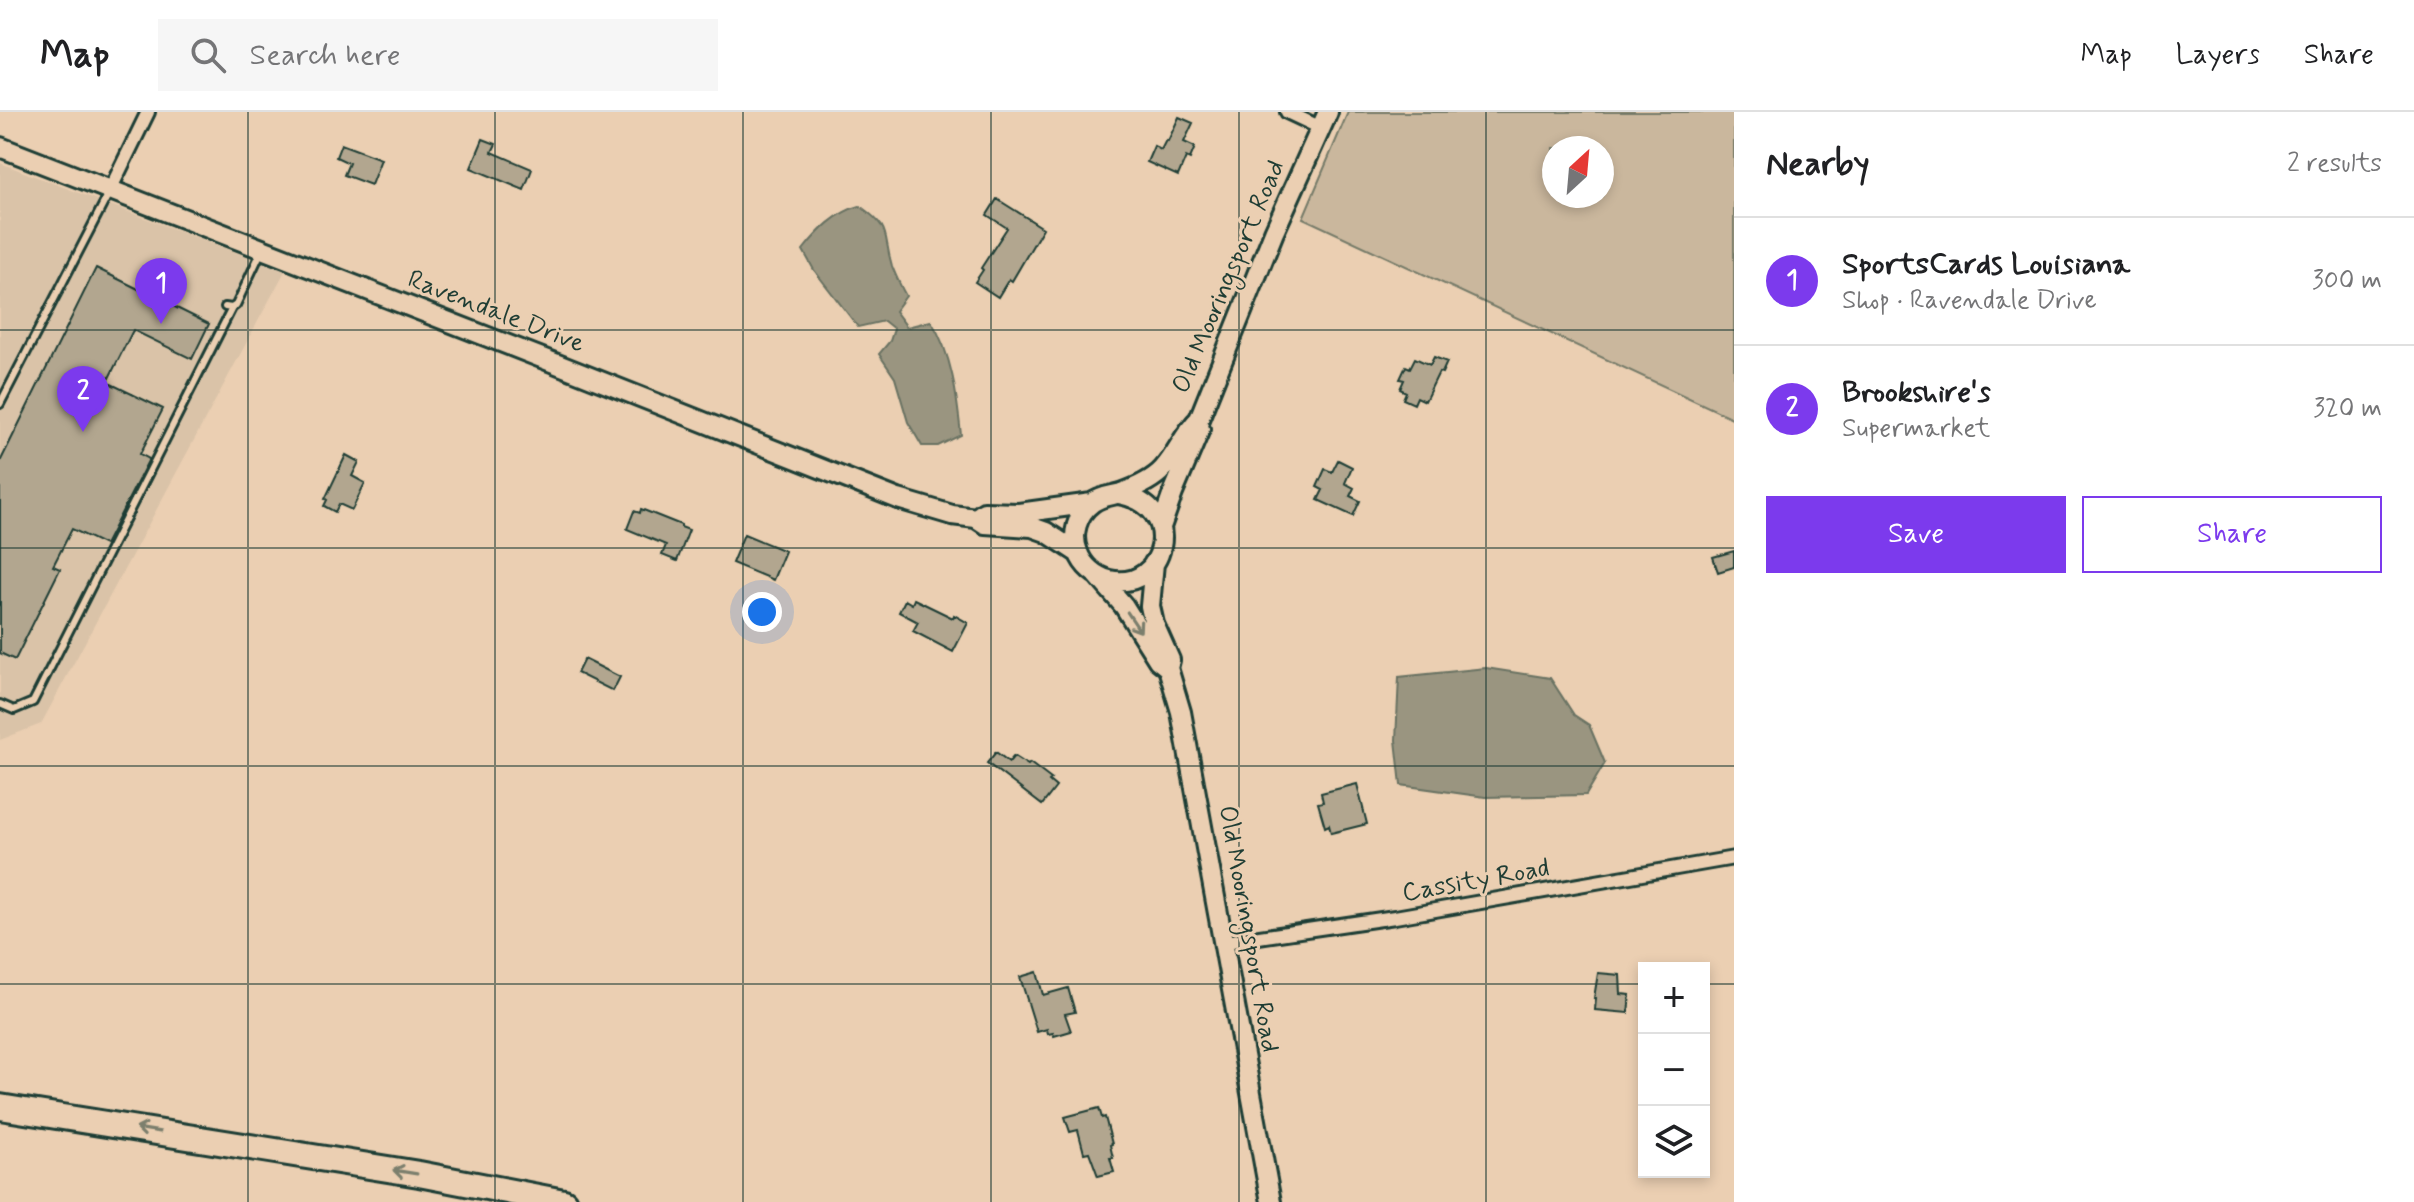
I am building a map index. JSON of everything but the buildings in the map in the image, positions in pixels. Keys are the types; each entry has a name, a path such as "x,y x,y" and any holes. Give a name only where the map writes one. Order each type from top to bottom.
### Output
{"highway":[{"path":"0,1107 419,1174 564,1202"}],"main road":[{"name":"Old Mooringsport Road","path":"1092,503 1142,483 1164,468 1191,426 1199,419 1268,245 1324,120"},
{"name":"Ravendale Drive","path":"0,147 898,499 952,515 976,518 985,524 1032,527 1046,532 1078,553"},
{"name":"Old Mooringsport Road","path":"1199,419 1200,429 1161,527 1162,546 1154,563 1150,606 1154,624 1170,660 1168,668 1181,712 1271,1202"},
{"path":"1118,494 1133,496 1146,503 1156,514 1161,527"},
{"name":"Ravendale Drive","path":"976,518 984,512 1019,513 1092,503"},
{"path":"1078,553 1076,526 1082,513 1092,503"},
{"name":"Old Mooringsport Road","path":"1078,553 1085,565 1124,606 1158,660 1168,668"},
{"path":"1098,576 1110,580 1135,578 1154,563"}],"street":[{"path":"110,190 148,112"},
{"path":"1287,112 1324,120"},
{"name":"Cassity Road","path":"1225,942 1410,915 1734,858"}],"lane":[{"path":"0,404 110,190"},
{"path":"0,704 14,710 33,702 229,307 236,305 262,249"}],"shaded area":[{"path":"1348,112 1734,112 1734,419 1303,218"},
{"path":"0,163 285,271 41,724 0,740"},
{"path":"860,206 878,221 885,232 892,266 906,296 895,311 907,327 931,321 949,361 961,435 938,446 922,446 908,422 895,378 879,354 890,341 894,329 884,321 858,327 814,270 803,250 828,223"},
{"path":"1486,668 1550,678 1574,715 1589,725 1605,763 1586,795 1485,797 1401,785 1396,740 1399,677"}],"place":[{"name":"SportsCards Louisiana","path":"161,324"},
{"name":"Brookshire's","path":"83,432"}]}
